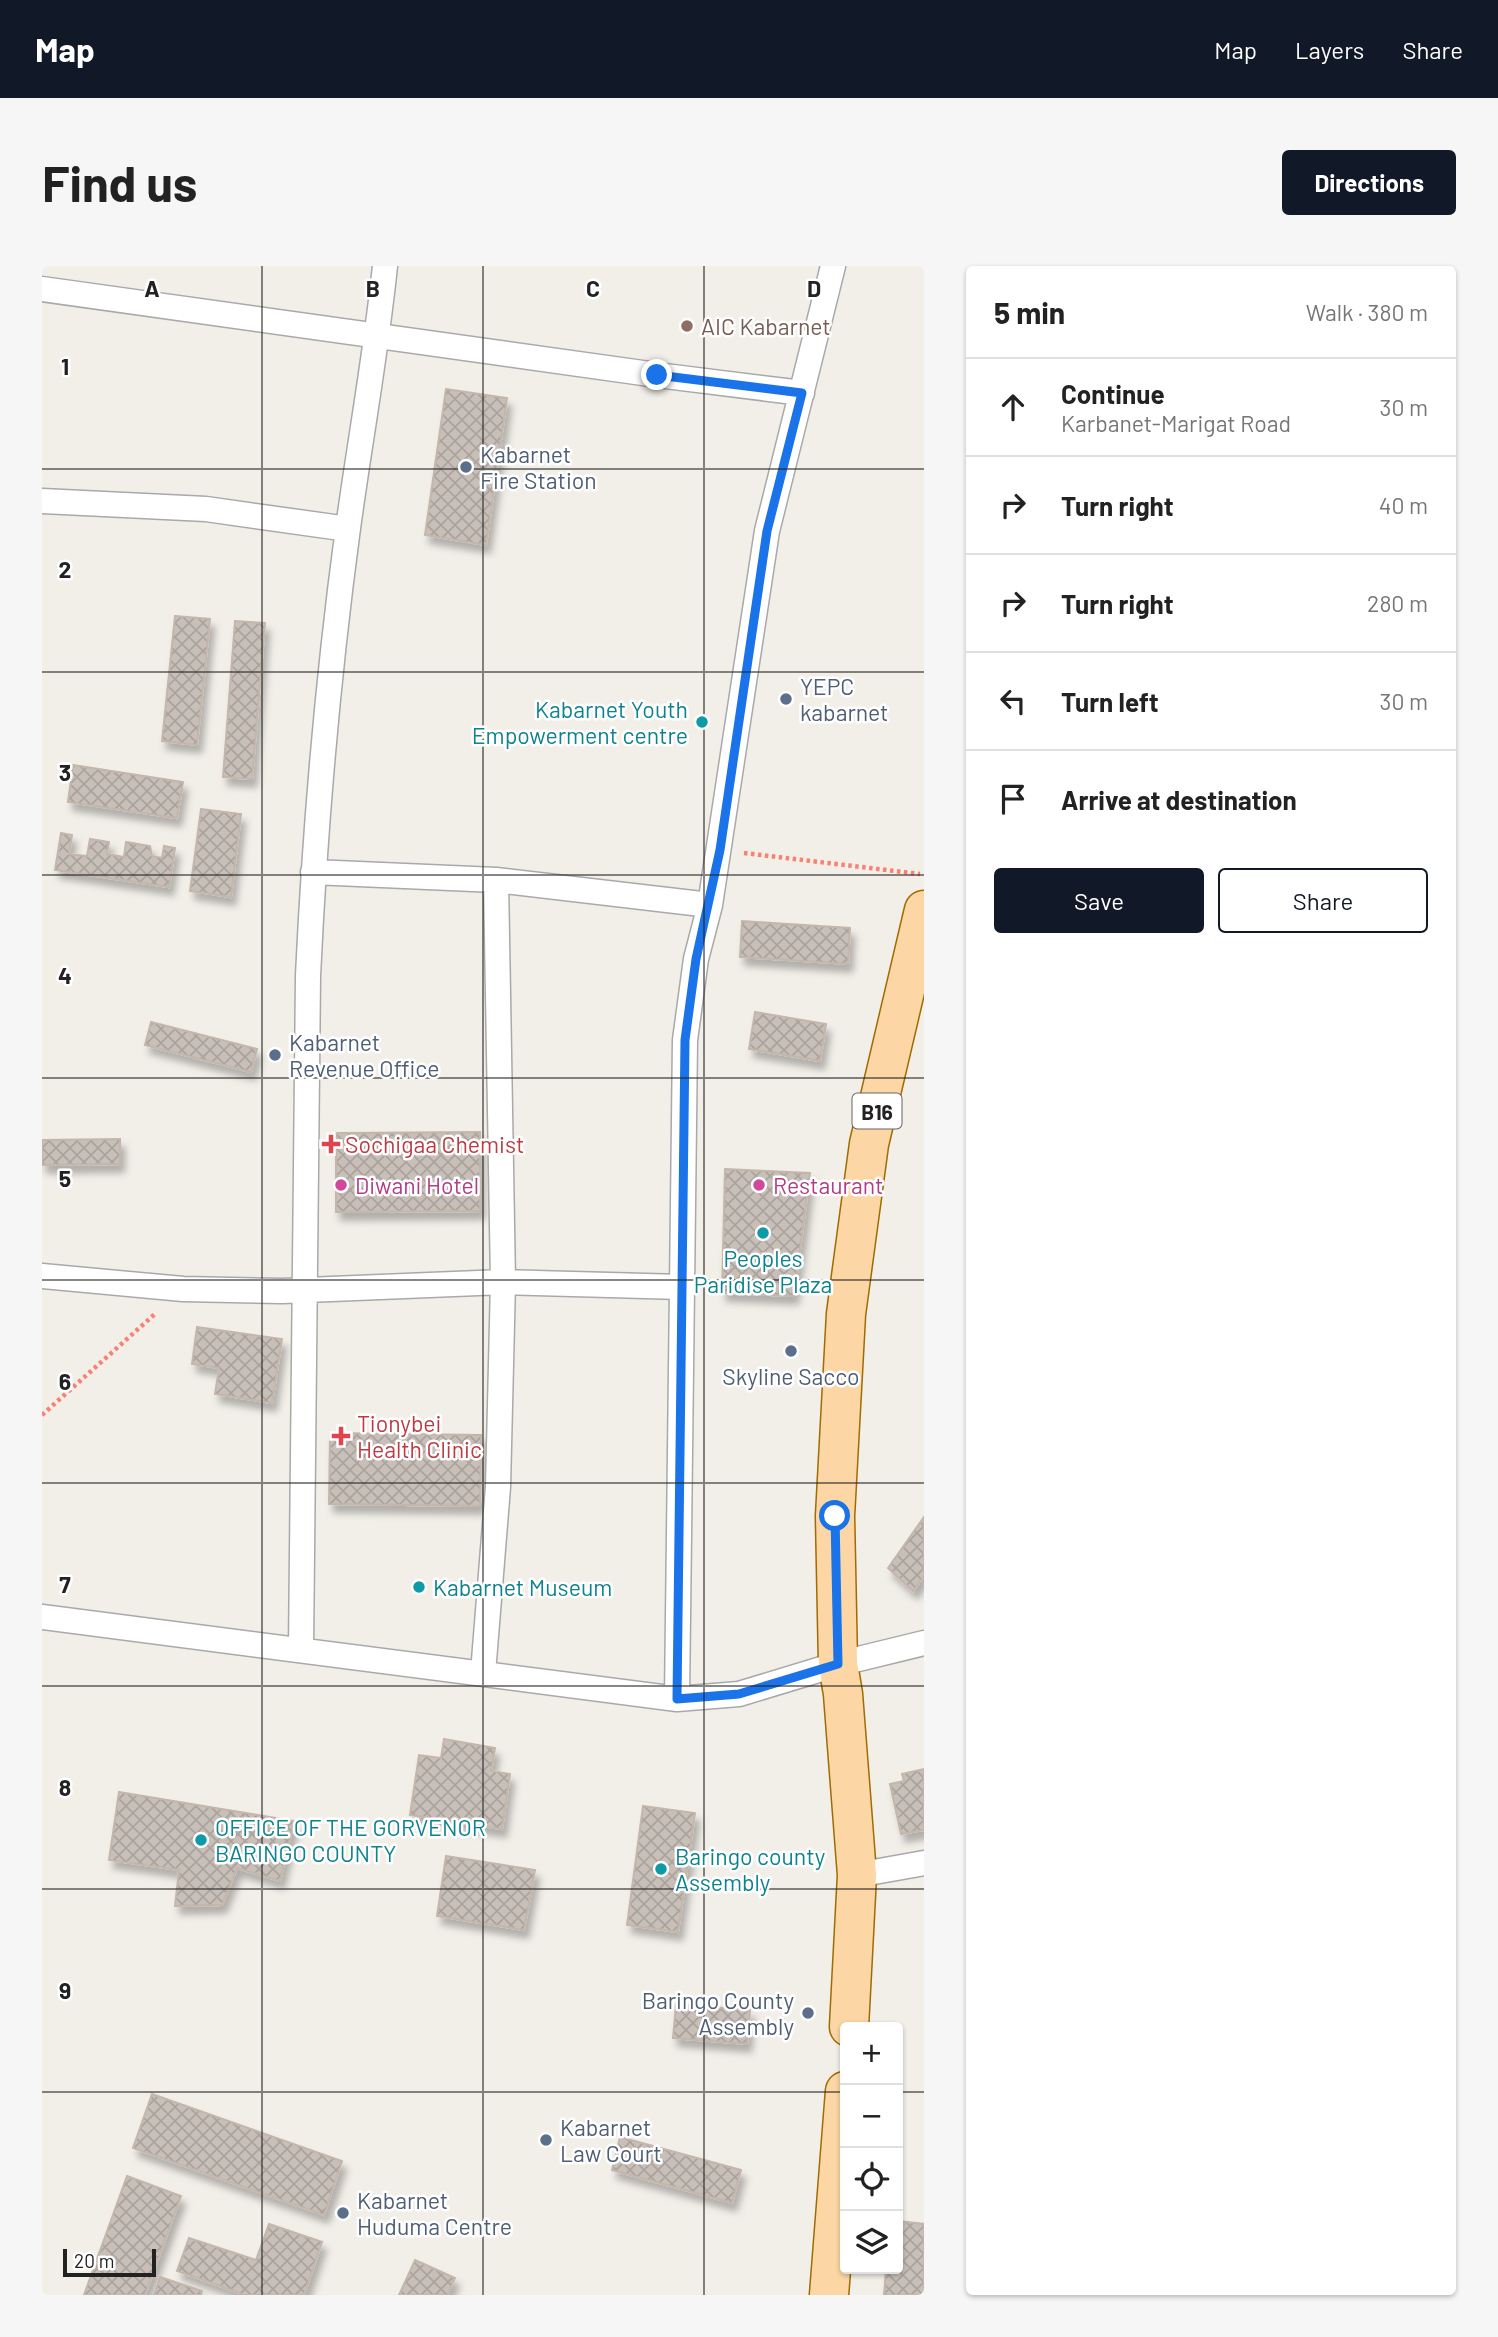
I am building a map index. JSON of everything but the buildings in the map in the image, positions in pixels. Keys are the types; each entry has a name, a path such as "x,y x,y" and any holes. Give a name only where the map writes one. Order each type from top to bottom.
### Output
{"main road":[{"name":"B16","path":"849,2022 856,1875 844,1694 838,1664 835,1516 846,1314 869,1144 914,996 924,910"},
{"path":"828,2295 840,2148"}],"street":[{"path":"301,1649 307,1289 308,976 313,872 348,529 378,337 385,266"},
{"path":"677,1699 685,1040 696,959 720,850 767,531 833,266"},
{"path":"42,289 802,393"},
{"path":"42,501 206,509 348,529"},
{"path":"313,872 496,880 710,905"},
{"path":"483,1673 498,1487 503,1282 496,880"},
{"path":"42,1276 183,1289 282,1292 503,1282 682,1287"},
{"path":"42,1616 483,1673 520,1681 677,1699 739,1694 838,1664 924,1643"},
{"path":"856,1875 924,1863"}],"path":[{"path":"720,850 924,875"},
{"path":"42,1415 183,1289"}],"place":[{"name":"AIC Kabarnet","path":"687,326"},
{"name":"Kabarnet Fire Station","path":"466,467"},
{"name":"YEPC kabarnet","path":"786,699"},
{"name":"Kabarnet Youth Empowerment centre","path":"702,722"},
{"name":"Kabarnet Revenue Office","path":"275,1055"},
{"name":"Sochigaa Chemist","path":"331,1144"},
{"name":"Diwani Hotel","path":"341,1185"},
{"name":"Restaurant","path":"759,1185"},
{"name":"Peoples Paridise Plaza","path":"763,1233"},
{"name":"Skyline Sacco","path":"791,1351"},
{"name":"Tionybei Health Clinic","path":"341,1436"},
{"name":"Kabarnet Museum","path":"419,1587"},
{"name":"OFFICE OF THE GORVENOR BARINGO COUNTY","path":"201,1840"},
{"name":"Baringo county Assembly","path":"661,1869"},
{"name":"Baringo County Assembly","path":"808,2013"},
{"name":"Kabarnet Law Court","path":"546,2140"},
{"name":"Kabarnet Huduma Centre","path":"343,2213"}],"route":[{"path":"657,375 802,393 767,531 720,850 696,959 685,1040 677,1699 739,1694 838,1664 835,1516"}]}
